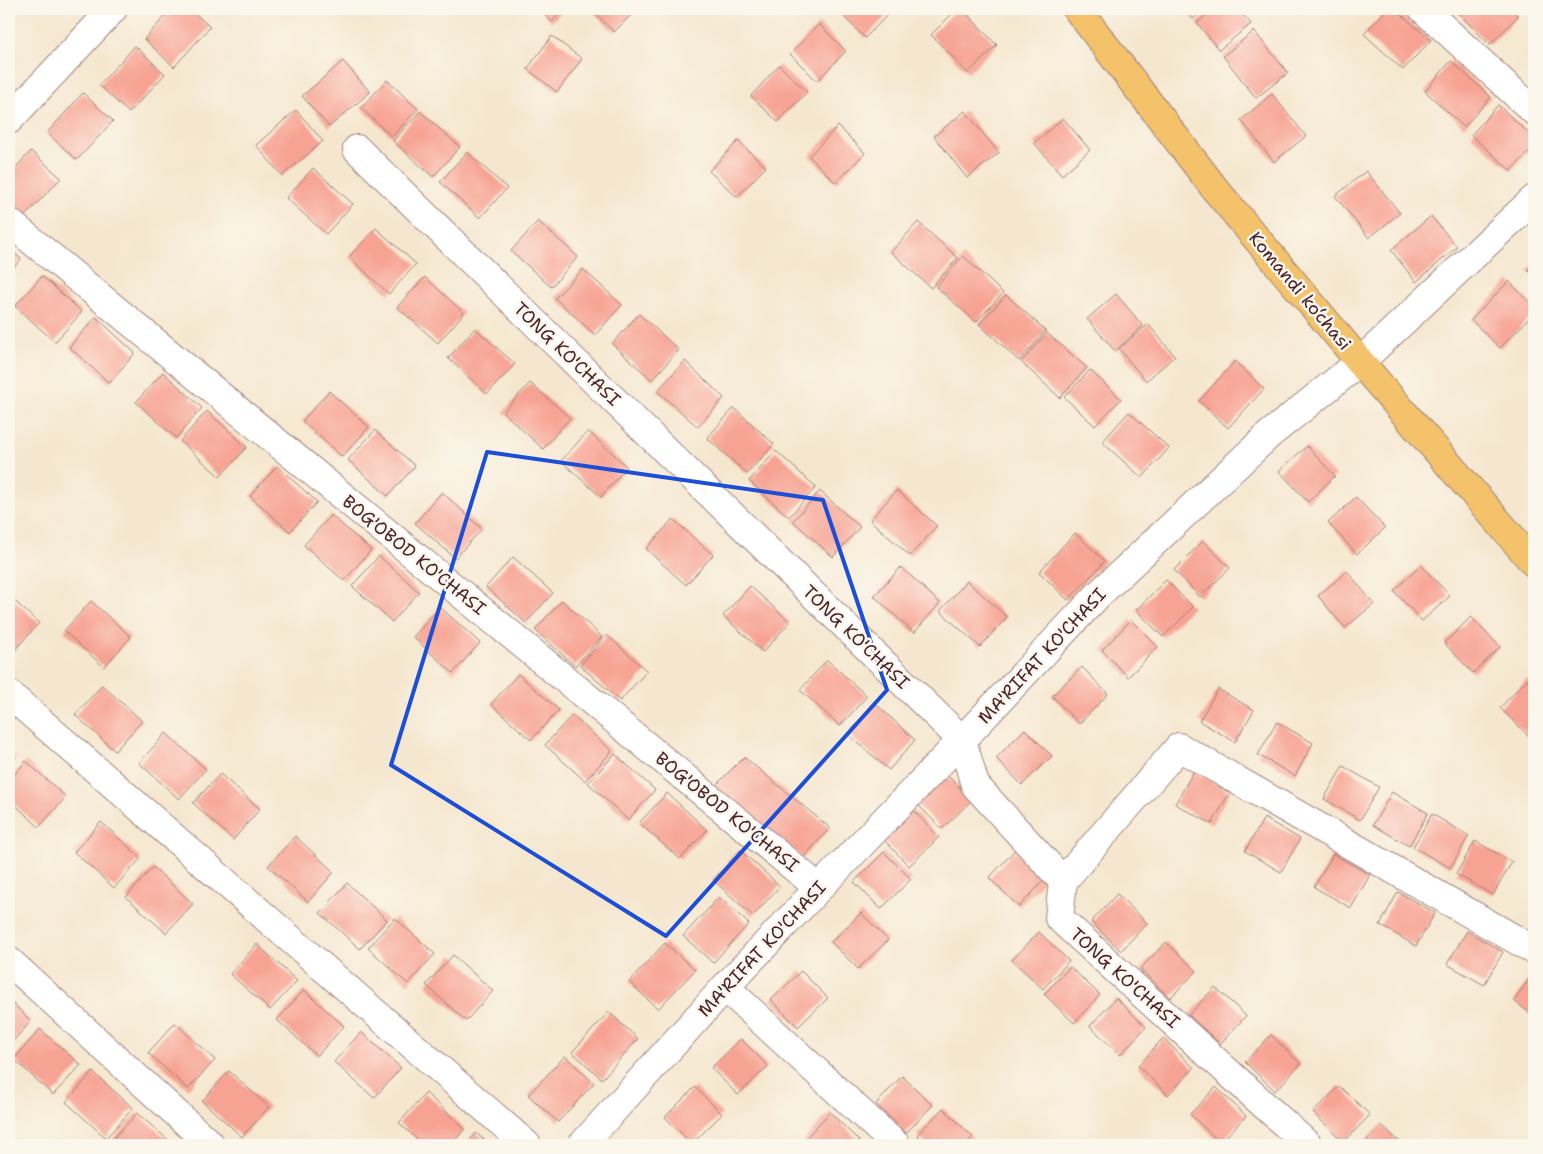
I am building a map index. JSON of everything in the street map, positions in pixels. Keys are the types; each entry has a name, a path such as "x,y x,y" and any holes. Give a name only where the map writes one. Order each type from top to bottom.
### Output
{"main road":[{"name":"Komandi ko‘chasi","path":"1077,9 1215,189 1360,362 1534,563"}],"street":[{"path":"9,120 113,9"},
{"path":"1423,9 1534,111"},
{"name":"TONG KO'CHASI","path":"357,149 962,740 976,785 1063,881 1059,918 1308,1145"},
{"name":"MA'RIFAT KO'CHASI","path":"582,1145 725,988 1098,595 1270,434 1360,362 1534,199"},
{"name":"BOG'OBOD KO'CHASI","path":"9,222 819,888"},
{"path":"9,694 527,1145"},
{"path":"1063,881 1180,747 1534,950"},
{"path":"9,961 211,1145"},
{"path":"725,988 896,1145"}],"highlighted area":[{"path":"487,452 823,500 887,690 666,936 391,765"}],"building":[{"path":"172,9 190,9 210,27 174,67 144,39"},
{"path":"539,9 564,9 552,22"},
{"path":"590,9 637,9 614,32"},
{"path":"840,9 893,9 865,38 838,11"},
{"path":"957,9 962,9 997,45 968,73 931,35"},
{"path":"1184,9 1205,9 1193,19"},
{"path":"1213,9 1238,9 1251,24 1219,50 1197,23"},
{"path":"1387,9 1395,9 1431,40 1403,70 1364,34"},
{"path":"1454,9 1511,9 1518,16 1490,45"},
{"path":"819,24 846,51 817,81 790,54"},
{"path":"1254,31 1288,73 1256,98 1223,56"},
{"path":"552,36 582,59 557,92 527,69"},
{"path":"135,46 165,74 129,113 99,85"},
{"path":"343,61 370,92 329,127 302,96"},
{"path":"1451,61 1491,97 1464,127 1425,91"},
{"path":"779,65 807,92 778,122 751,96"},
{"path":"387,80 418,109 392,137 361,108"},
{"path":"83,93 113,121 77,160 47,133"},
{"path":"1272,94 1306,136 1274,162 1241,120"},
{"path":"1498,105 1534,138 1534,146 1511,171 1471,135"},
{"path":"296,110 323,141 282,176 256,145"},
{"path":"420,111 460,147 433,177 393,141"},
{"path":"965,111 999,153 967,178 934,136"},
{"path":"1063,118 1090,150 1062,175 1034,143"},
{"path":"838,126 865,153 836,183 809,156"},
{"path":"738,141 766,167 737,197 709,171"},
{"path":"31,151 61,178 24,217 9,203 9,175"},
{"path":"467,152 507,188 480,218 440,182"},
{"path":"313,168 353,204 326,234 286,198"},
{"path":"1366,171 1400,213 1369,238 1335,196"},
{"path":"1431,216 1457,247 1416,282 1391,250"},
{"path":"538,221 578,257 551,287 511,251"},
{"path":"918,222 958,258 931,288 891,252"},
{"path":"376,228 416,264 389,294 349,257"},
{"path":"9,248 21,259 9,273"},
{"path":"963,256 1003,293 976,322 936,287"},
{"path":"1534,264 1534,275 1528,270"},
{"path":"583,269 622,305 595,335 555,298"},
{"path":"42,276 82,312 55,342 15,306"},
{"path":"425,277 464,313 438,343 397,307"},
{"path":"1509,281 1534,307 1534,313 1500,348 1471,320"},
{"path":"1116,294 1143,326 1115,351 1087,319"},
{"path":"1006,295 1046,331 1019,361 979,324"},
{"path":"639,314 679,350 652,380 612,344"},
{"path":"96,317 135,353 109,383 69,347"},
{"path":"1148,324 1175,356 1146,381 1119,349"},
{"path":"475,328 515,364 487,394 448,358"},
{"path":"1047,333 1087,368 1060,398 1021,362"},
{"path":"685,361 724,398 698,427 657,391"},
{"path":"1235,361 1264,389 1228,428 1199,401"},
{"path":"1090,370 1121,399 1095,426 1064,397"},
{"path":"163,372 202,408 176,438 136,402"},
{"path":"530,383 570,418 543,449 503,412"},
{"path":"329,391 369,427 342,457 302,421"},
{"path":"734,408 774,444 747,474 707,438"},
{"path":"207,411 247,447 220,477 180,441"},
{"path":"1129,412 1169,448 1142,478 1102,442"},
{"path":"375,430 415,466 388,496 348,460"},
{"path":"588,431 627,467 601,497 561,461"},
{"path":"1307,446 1335,476 1308,502 1279,471"},
{"path":"776,451 816,487 789,517 749,481"},
{"path":"277,466 317,502 290,532 250,496"},
{"path":"897,490 937,526 910,556 870,520"},
{"path":"820,491 860,527 833,557 793,521"},
{"path":"442,492 482,529 455,558 415,523"},
{"path":"1356,497 1385,528 1357,554 1328,523"},
{"path":"331,515 371,550 344,581 304,545"},
{"path":"673,519 713,555 686,585 646,549"},
{"path":"1075,533 1105,561 1068,600 1039,572"},
{"path":"1203,541 1230,568 1200,597 1174,570"},
{"path":"379,556 419,592 392,622 352,586"},
{"path":"513,557 553,593 526,623 486,587"},
{"path":"1421,565 1450,596 1422,621 1394,591"},
{"path":"901,567 940,603 914,633 874,596"},
{"path":"1347,571 1374,604 1345,628 1318,596"},
{"path":"1166,580 1193,607 1163,637 1136,610"},
{"path":"967,581 1007,617 980,647 940,611"},
{"path":"750,586 790,622 763,652 723,616"},
{"path":"9,596 39,623 12,653 9,650"},
{"path":"562,600 602,637 575,666 535,630"},
{"path":"91,601 131,637 104,667 64,631"},
{"path":"440,607 480,643 453,673 413,637"},
{"path":"1471,617 1500,647 1473,673 1444,643"},
{"path":"1131,620 1158,647 1128,677 1102,650"},
{"path":"607,635 647,671 620,701 580,665"},
{"path":"827,660 867,696 840,726 800,690"},
{"path":"1082,667 1108,694 1079,724 1052,696"},
{"path":"518,674 559,710 531,740 491,704"},
{"path":"1527,679 1534,687 1534,741 1500,708"},
{"path":"102,685 142,721 115,751 75,715"},
{"path":"1218,689 1254,710 1235,742 1199,721"},
{"path":"876,704 915,740 889,770 848,734"},
{"path":"572,715 612,751 585,781 545,745"},
{"path":"1277,722 1313,743 1295,776 1258,755"},
{"path":"1025,729 1052,756 1022,785 996,758"},
{"path":"166,733 206,769 179,799 139,763"},
{"path":"9,751 16,758 9,766"},
{"path":"615,754 655,790 628,820 588,783"},
{"path":"744,757 830,828 803,858 714,787"},
{"path":"26,761 66,797 39,827 9,799 9,780"},
{"path":"1343,766 1379,787 1360,820 1324,799"},
{"path":"1194,771 1230,792 1212,824 1175,804"},
{"path":"945,773 972,800 942,829 915,802"},
{"path":"220,774 260,809 233,840 193,803"},
{"path":"1392,792 1428,813 1409,846 1373,825"},
{"path":"667,793 707,830 680,859 639,823"},
{"path":"913,810 939,837 909,866 883,839"},
{"path":"1432,814 1469,836 1450,868 1413,847"},
{"path":"1264,818 1300,839 1281,872 1245,851"},
{"path":"101,822 141,858 114,888 74,852"},
{"path":"295,836 334,872 308,902 268,866"},
{"path":"1475,841 1512,862 1493,895 1456,874"},
{"path":"740,850 780,886 753,916 713,880"},
{"path":"1015,850 1045,879 1019,907 989,878"},
{"path":"884,852 911,879 881,909 854,882"},
{"path":"1333,854 1370,875 1351,908 1314,887"},
{"path":"153,867 193,904 166,933 126,897"},
{"path":"347,883 387,920 360,949 320,913"},
{"path":"1398,892 1435,913 1416,946 1380,925"},
{"path":"1117,894 1147,923 1121,951 1091,922"},
{"path":"719,897 749,924 713,963 683,936"},
{"path":"861,913 888,940 858,969 831,942"},
{"path":"395,918 435,954 408,984 368,948"},
{"path":"1467,931 1503,952 1484,985 1447,964"},
{"path":"1039,932 1069,961 1043,989 1012,960"},
{"path":"1166,942 1197,971 1170,998 1140,969"},
{"path":"665,943 695,970 658,1009 629,982"},
{"path":"257,944 297,981 270,1010 230,974"},
{"path":"453,955 493,991 466,1021 426,985"},
{"path":"1070,967 1100,995 1074,1023 1044,994"},
{"path":"801,971 828,998 798,1027 771,1000"},
{"path":"1534,971 1534,1016 1514,1001"},
{"path":"1215,987 1246,1016 1220,1044 1189,1015"},
{"path":"304,990 344,1026 317,1056 277,1020"},
{"path":"1116,998 1146,1027 1120,1055 1090,1026"},
{"path":"9,1000 31,1021 9,1046"},
{"path":"609,1012 638,1039 602,1079 572,1052"},
{"path":"175,1023 215,1060 188,1089 148,1053"},
{"path":"40,1029 81,1065 53,1095 14,1059"},
{"path":"361,1032 401,1068 374,1098 334,1062"},
{"path":"1271,1035 1301,1064 1275,1091 1245,1062"},
{"path":"1163,1038 1194,1068 1168,1095 1138,1066"},
{"path":"741,1039 768,1066 738,1095 711,1068"},
{"path":"565,1056 594,1083 558,1122 528,1095"},
{"path":"229,1071 269,1107 242,1137 202,1101"},
{"path":"93,1072 133,1108 106,1138 66,1102"},
{"path":"902,1076 933,1105 906,1133 876,1104"},
{"path":"1339,1086 1370,1115 1344,1142 1313,1113"},
{"path":"695,1087 722,1114 692,1144 665,1117"},
{"path":"1216,1087 1246,1116 1220,1143 1190,1114"},
{"path":"426,1093 465,1129 451,1145 423,1145 399,1123"},
{"path":"943,1108 973,1137 965,1145 927,1145 917,1135"},
{"path":"830,1112 860,1142 857,1145 809,1145 804,1140"},
{"path":"137,1113 174,1145 113,1145 110,1142"},
{"path":"1381,1125 1403,1145 1362,1145"},
{"path":"476,1133 490,1145 466,1145"}]}
